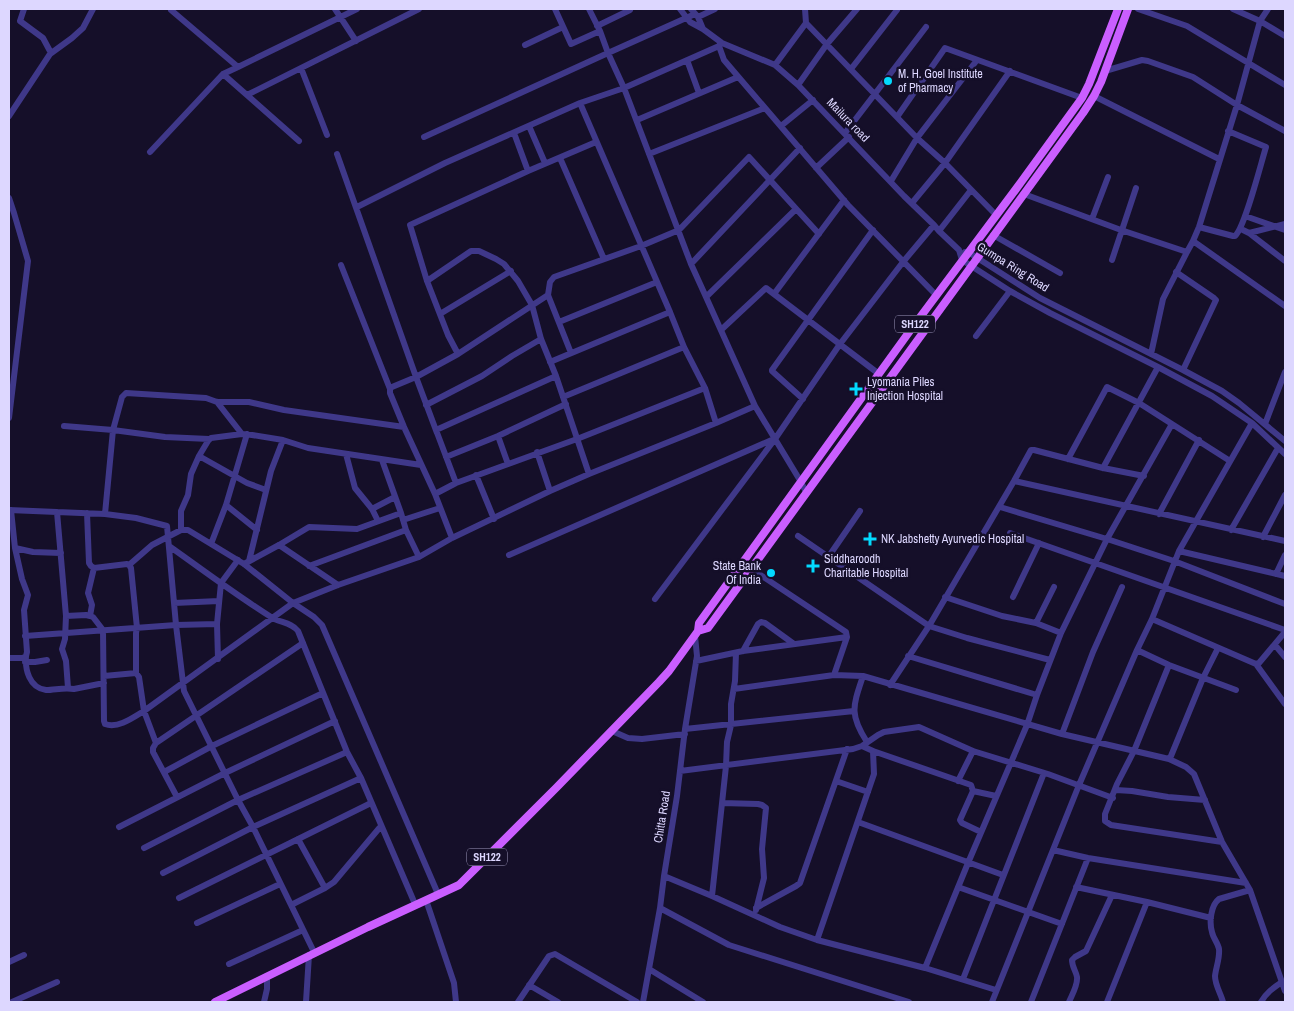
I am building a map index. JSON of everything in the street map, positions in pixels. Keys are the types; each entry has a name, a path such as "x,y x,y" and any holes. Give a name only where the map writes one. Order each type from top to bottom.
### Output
{"main road":[{"name":"SH122","path":"215,1002 415,904 460,885 669,671 696,633 698,623 936,295 1082,98 1118,9"},
{"path":"696,633 708,628 1094,96 1128,9"}],"street":[{"path":"24,9 20,21 44,38 51,53"},
{"path":"9,116 51,53 83,28 93,9"},
{"path":"171,9 238,67"},
{"path":"335,9 356,41"},
{"path":"150,152 223,74 357,9"},
{"path":"247,95 419,9"},
{"path":"555,9 570,44 630,9"},
{"path":"589,9 637,120 691,264 755,406 806,492"},
{"name":"Mailura road","path":"680,9 690,22 703,29 721,44 774,65 798,85 958,250"},
{"path":"424,137 695,13 715,9"},
{"path":"805,9 806,22 917,138 945,163 996,215"},
{"path":"798,85 827,44 857,9"},
{"path":"1138,9 1187,26 1285,85"},
{"path":"1234,9 1260,21 1285,36"},
{"path":"1151,354 1163,299 1199,226 1237,105 1260,21 1268,9"},
{"path":"851,69 897,10"},
{"path":"695,13 703,29"},
{"path":"774,65 806,22"},
{"path":"525,44 563,27"},
{"path":"816,168 847,135 875,94 926,27"},
{"path":"357,207 445,163 580,103 624,88 721,44 724,60 738,77 844,200 936,295"},
{"path":"897,117 945,48 1082,98"},
{"path":"687,60 699,93"},
{"path":"891,181 917,138 977,60"},
{"path":"1105,71 1148,60 1193,77 1237,105 1285,131"},
{"path":"301,68 327,135"},
{"path":"912,203 945,163 1010,71"},
{"path":"223,74 299,141"},
{"path":"637,120 738,77"},
{"path":"1094,96 1219,159"},
{"path":"781,126 813,100"},
{"path":"580,103 684,347 704,388 716,422"},
{"path":"649,154 765,108"},
{"path":"529,126 545,164"},
{"path":"1199,226 1233,236 1241,229 1245,216 1266,146 1228,131"},
{"path":"514,133 528,170"},
{"path":"458,354 448,335 427,281 410,225 528,170 596,142"},
{"path":"691,264 800,148"},
{"path":"338,154 426,405 456,483"},
{"path":"571,353 548,294 550,282 554,277 641,246 679,230 748,157 819,234"},
{"path":"560,158 604,259"},
{"path":"1092,219 1108,177"},
{"path":"1112,260 1136,188"},
{"path":"940,232 971,190"},
{"path":"1024,194 1187,252"},
{"path":"9,198 28,261 9,418"},
{"path":"774,294 844,200"},
{"path":"706,296 796,209"},
{"path":"1245,216 1285,230"},
{"path":"655,599 775,439 840,344 934,224"},
{"path":"1249,233 1285,224"},
{"path":"1241,229 1249,233 1285,262"},
{"path":"803,399 772,370 873,230"},
{"path":"993,235 1060,273"},
{"path":"1193,241 1285,306"},
{"path":"427,281 475,250 496,259 511,272 532,306 541,340 556,376 590,474"},
{"name":"Gumpa Ring Road","path":"958,250 968,252 1040,298 1183,370 1226,394 1240,403 1285,441"},
{"name":"Gumpa Ring Road","path":"958,250 962,260 1010,291 1212,396 1252,423 1285,454"},
{"path":"341,265 390,393 420,465 435,494 452,538"},
{"path":"440,314 511,272"},
{"path":"1176,272 1216,300 1183,370"},
{"path":"559,322 657,282"},
{"path":"721,330 766,288 879,374"},
{"path":"976,336 1010,291"},
{"path":"390,389 458,354 548,294"},
{"path":"550,362 670,312"},
{"path":"426,405 482,376 541,340"},
{"path":"563,397 684,347"},
{"path":"1103,468 1158,367"},
{"path":"1265,424 1283,384 1285,372"},
{"path":"437,433 436,430 556,376"},
{"path":"1068,459 1107,387 1139,403 1230,461"},
{"path":"435,494 476,475 577,439 704,388"},
{"path":"106,514 113,430 122,397 126,393 206,398 217,402 249,402 284,410 404,427"},
{"path":"217,402 245,434"},
{"path":"446,457 498,436 566,404"},
{"path":"66,616 86,615 93,617 103,630 104,721 109,726 123,723 144,711 294,603 338,585 419,557 452,538 590,474 755,406"},
{"path":"992,1002 1079,785 1152,619 1174,561 1252,423"},
{"path":"925,968 1027,725 1050,660 1062,633 1107,539 1172,424"},
{"path":"64,426 166,437 209,439 245,434 283,440 308,448 420,465"},
{"path":"211,544 226,505 245,434"},
{"path":"498,436 508,464"},
{"path":"181,530 181,511 188,495 191,474 198,456 209,439"},
{"path":"509,555 775,439"},
{"path":"244,562 257,530 271,471 283,440"},
{"path":"1159,514 1198,440"},
{"path":"1231,530 1278,448"},
{"path":"890,685 929,626 1000,507 1031,450 1144,476"},
{"path":"537,452 550,492"},
{"path":"346,454 355,488 372,509 378,521"},
{"path":"198,456 247,483 266,490"},
{"path":"382,460 406,530 419,557"},
{"path":"476,475 494,518"},
{"path":"1014,481 1285,541"},
{"path":"1263,536 1285,495"},
{"path":"372,509 395,497"},
{"path":"226,505 257,530"},
{"path":"1000,507 1174,561 1285,604"},
{"path":"403,520 440,508"},
{"path":"136,674 104,680 74,689 45,690 37,686 28,676 24,610 28,595 22,580 11,527 10,510 106,514 136,518 168,526 182,684 185,694 267,854 303,930 312,954 306,1002"},
{"path":"829,556 860,511"},
{"path":"57,512 66,616 65,639 62,650 66,661 68,688"},
{"path":"87,513 89,563 94,568 129,565 152,545 181,530 188,530 244,562 322,625 438,894"},
{"path":"218,659 217,624 221,583 244,562 279,545 309,527 357,529 401,513"},
{"path":"309,566 406,530"},
{"path":"1010,533 1285,631 1275,645 1256,664"},
{"path":"798,536 929,626 1050,660"},
{"path":"1013,597 1039,543"},
{"path":"279,545 338,585"},
{"path":"169,546 274,619 296,628 347,752 361,778 415,904"},
{"path":"16,548 33,552 61,553"},
{"path":"1179,551 1285,576"},
{"path":"1276,574 1285,556"},
{"path":"129,565 131,568 137,628 136,674 139,677 144,711 156,743"},
{"path":"90,616 92,605 88,593 94,568"},
{"path":"750,568 848,634 834,675"},
{"path":"1036,623 1054,587"},
{"path":"1062,734 1093,652 1122,588"},
{"path":"945,598 1002,616 1036,623 1062,633"},
{"path":"174,603 219,601"},
{"path":"1152,619 1256,664 1285,704"},
{"path":"712,896 727,742 731,724 731,704 740,652 761,622 765,622 794,644"},
{"path":"25,636 176,625 217,624"},
{"name":"Chitta Road","path":"643,1002 660,908 696,661 696,633"},
{"path":"696,661 740,652 847,636"},
{"path":"177,797 153,752 156,743 303,643"},
{"path":"1275,645 1285,657"},
{"path":"1169,758 1218,648"},
{"path":"1137,650 1169,665 1236,690"},
{"path":"908,656 1037,695"},
{"path":"9,658 26,659 35,662 47,660"},
{"path":"1169,665 1134,751 1105,814 1105,821 1111,825 1222,842"},
{"path":"734,689 834,675 863,676 1027,725 1097,743 1169,758 1186,767 1194,774 1222,842 1250,890 1285,991"},
{"path":"863,676 854,711 865,744 872,751 971,785 973,790 996,796"},
{"path":"164,772 212,746 323,693"},
{"path":"612,731 628,738 642,739 731,724 854,711"},
{"path":"118,827 225,773 335,722"},
{"path":"680,771 847,750 865,744 884,732 919,727 973,750 1113,798"},
{"path":"755,912 800,883 847,750"},
{"path":"958,781 973,750"},
{"path":"817,940 874,774 872,751"},
{"path":"144,848 238,800 347,752"},
{"path":"963,979 1044,773"},
{"path":"163,873 253,827 361,778"},
{"path":"836,782 868,792"},
{"path":"973,790 960,820 962,823 981,832"},
{"path":"1116,790 1205,800"},
{"path":"179,898 371,803"},
{"path":"722,803 758,804 766,808 762,853 764,878 755,912"},
{"path":"858,822 1003,875"},
{"path":"290,905 334,882 381,826"},
{"path":"298,839 325,888"},
{"path":"1053,850 1088,858 1246,883"},
{"path":"1031,1002 1088,858"},
{"path":"664,876 755,912 780,927 817,940 925,968 996,990"},
{"path":"197,923 280,884"},
{"path":"958,887 1062,924"},
{"path":"1076,887 1211,918"},
{"path":"1223,1002 1215,977 1220,952 1219,946 1212,934 1211,918 1216,901 1250,890"},
{"path":"1069,1002 1077,982 1072,960 1086,951 1112,895"},
{"path":"426,900 454,983 456,1002"},
{"path":"1107,1002 1147,902"},
{"path":"660,908 728,945 905,1002"},
{"path":"229,964 303,930"},
{"path":"518,1002 552,954 637,1002"},
{"path":"9,962 24,955"},
{"path":"649,970 703,1002"},
{"path":"264,1002 267,976"},
{"path":"12,1002 57,982"},
{"path":"1261,1002 1270,990 1282,982"},
{"path":"529,985 558,1002"}],"place":[{"name":"M. H. Goel Institute of Pharmacy","path":"888,81"},
{"name":"Lyomania Piles Injection Hospital","path":"856,389"},
{"name":"NK Jabshetty Ayurvedic Hospital","path":"870,539"},
{"name":"Siddharoodh Charitable Hospital","path":"813,566"},
{"name":"State Bank Of India","path":"771,573"}]}
